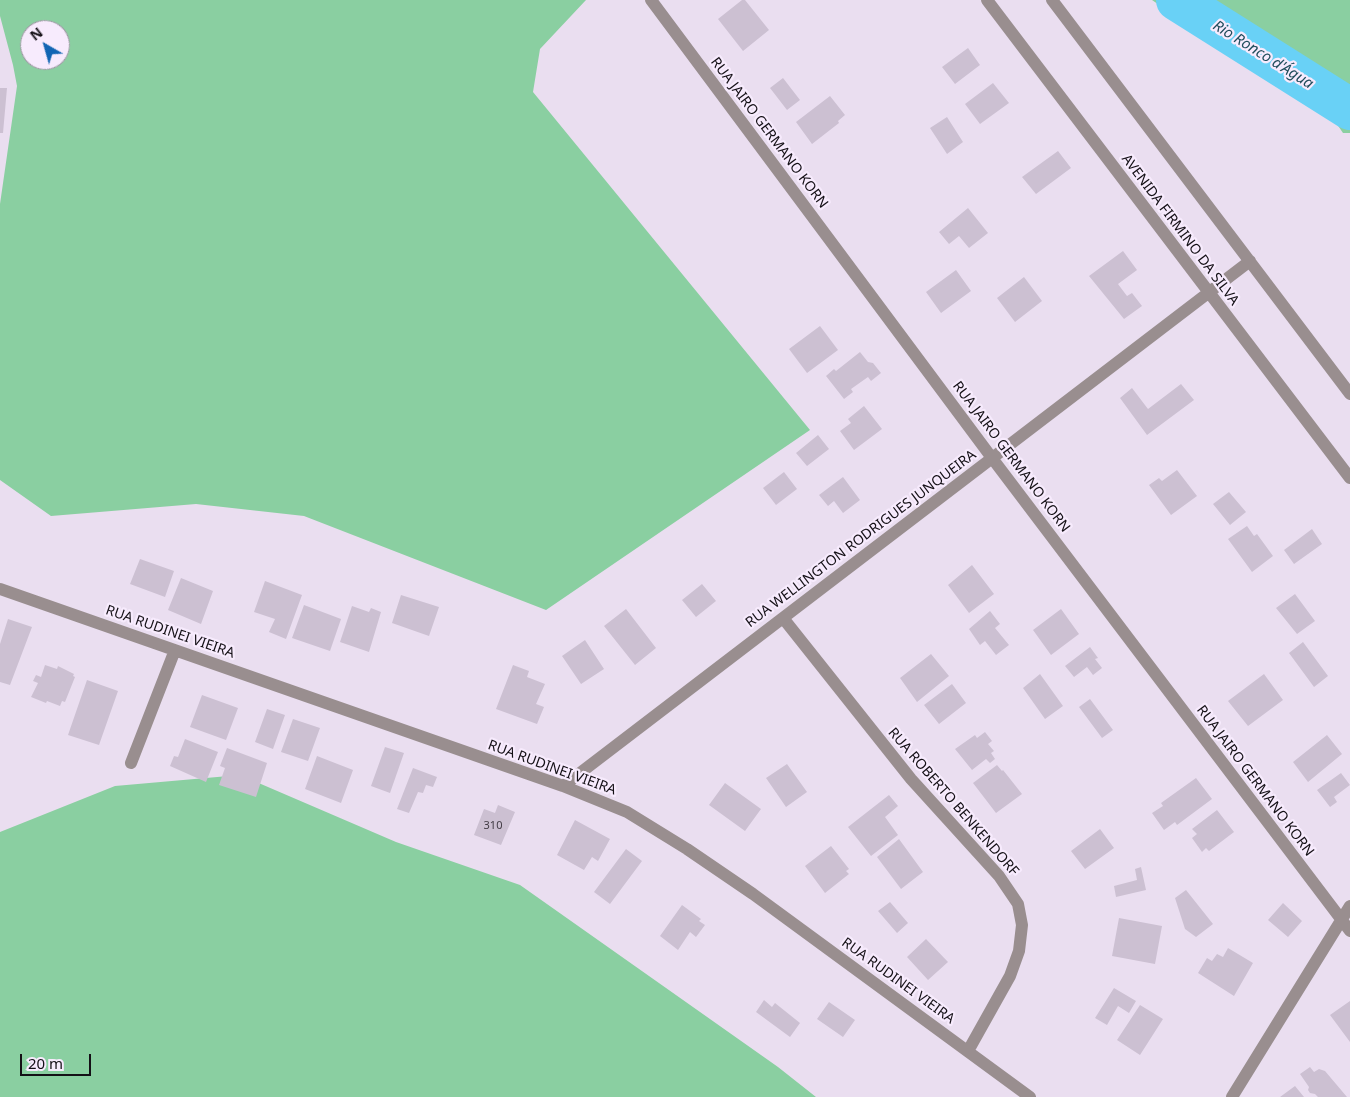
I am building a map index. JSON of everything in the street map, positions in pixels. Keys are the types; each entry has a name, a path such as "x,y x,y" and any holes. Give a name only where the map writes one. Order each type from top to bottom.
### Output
{"street":[{"name":"RUA JAIRO GERMANO KORN","path":"651,0 992,458 1350,931"},
{"name":"AVENIDA FIRMINO DA SILVA","path":"987,0 1350,478"},
{"path":"1052,0 1350,394"},
{"name":"RUA WELLINGTON RODRIGUES JUNQUEIRA","path":"563,786 1250,261"},
{"name":"RUA RUDINEI VIEIRA","path":"0,589 563,786 627,812 753,894 1030,1097"},
{"name":"RUA ROBERTO BENKENDORF","path":"783,618 911,779 999,876 1018,904 1022,925 1019,951 1010,976 968,1051"},
{"path":"131,763 175,650"},
{"path":"1232,1097 1350,906"}],"green space":[{"path":"0,0 586,0 540,49 533,92 810,430 546,610 304,516 196,504 51,516 0,480 0,204 17,86 0,16"},
{"path":"1152,0 1350,0 1350,133 1343,133 1318,96 1243,63"},
{"path":"240,775 396,842 520,885 778,1067 816,1097 0,1097 0,832 115,786"}],"building":[{"path":"742,0 745,0 769,30 743,51 718,19"},
{"path":"968,48 980,65 955,84 942,67"},
{"path":"783,78 800,100 787,110 770,88"},
{"path":"993,83 1009,103 980,124 965,104"},
{"path":"0,88 7,88 3,133 0,133"},
{"path":"830,96 845,115 838,121 839,123 812,144 796,122"},
{"path":"947,117 963,142 947,154 930,128"},
{"path":"1058,151 1071,168 1036,194 1022,177"},
{"path":"968,208 988,233 969,248 959,236 949,244 939,232"},
{"path":"1123,251 1137,270 1118,284 1127,296 1132,293 1142,306 1124,319 1089,276"},
{"path":"956,270 971,291 941,313 926,292"},
{"path":"1024,277 1042,301 1015,322 997,298"},
{"path":"820,326 838,350 807,373 789,349"},
{"path":"860,352 881,373 871,381 868,377 851,389 853,392 844,399 826,376 834,369 836,371"},
{"path":"1181,384 1194,400 1147,435 1120,398 1132,388 1148,409"},
{"path":"864,406 882,429 854,450 840,431 851,423 848,419"},
{"path":"818,435 829,449 807,466 796,453"},
{"path":"1177,470 1197,496 1171,515 1149,485 1159,478 1162,481"},
{"path":"784,472 797,489 776,505 763,488"},
{"path":"843,477 860,500 843,513 834,501 828,506 819,495"},
{"path":"1229,492 1246,512 1230,525 1213,504"},
{"path":"1247,526 1254,536 1257,534 1273,556 1252,572 1228,539"},
{"path":"1312,529 1322,544 1294,564 1284,550"},
{"path":"140,559 174,571 165,597 130,584"},
{"path":"972,565 994,594 969,613 948,585"},
{"path":"181,578 213,591 201,624 168,610"},
{"path":"265,581 302,595 286,639 269,632 275,619 254,612"},
{"path":"702,584 716,601 696,617 682,600"},
{"path":"1295,594 1315,621 1297,634 1276,608"},
{"path":"401,595 439,607 429,636 392,623"},
{"path":"304,605 341,619 330,651 292,638"},
{"path":"352,606 369,612 371,608 381,612 369,652 340,642"},
{"path":"626,609 656,648 635,665 604,626"},
{"path":"1061,609 1079,634 1051,655 1033,630"},
{"path":"990,611 1000,624 995,628 1009,645 996,655 985,641 980,645 969,629"},
{"path":"8,619 32,627 10,685 0,682 0,644"},
{"path":"585,640 604,669 581,684 562,656"},
{"path":"1303,642 1328,676 1314,687 1289,653"},
{"path":"1090,647 1098,658 1095,659 1102,668 1093,675 1087,667 1074,677 1065,666"},
{"path":"931,654 949,676 917,702 900,678"},
{"path":"45,665 57,669 58,666 74,674 73,676 75,677 65,702 62,701 60,706 31,697 38,683 33,681 36,675 41,677"},
{"path":"513,665 529,671 527,677 545,684 536,704 544,707 537,724 496,709"},
{"path":"1040,674 1063,706 1045,719 1023,688"},
{"path":"1264,674 1283,700 1248,726 1228,701"},
{"path":"87,680 118,691 99,745 68,735"},
{"path":"952,684 966,703 939,724 924,705"},
{"path":"202,695 238,708 226,740 190,727"},
{"path":"1090,699 1113,730 1102,738 1079,707"},
{"path":"267,709 285,715 273,749 255,742"},
{"path":"293,719 320,728 308,761 281,752"},
{"path":"985,732 992,741 988,744 994,751 991,753 995,759 990,763 986,759 972,770 955,749 975,735 977,738"},
{"path":"1327,735 1342,754 1308,782 1293,762"},
{"path":"185,739 218,752 206,782 170,766 174,756 178,757"},
{"path":"385,747 404,753 390,793 371,786"},
{"path":"227,748 267,763 256,797 219,785 225,768 220,766"},
{"path":"317,756 353,770 341,803 305,789"},
{"path":"787,764 807,792 786,807 766,778"},
{"path":"997,765 1022,794 996,813 973,783"},
{"path":"413,768 437,777 433,787 426,785 423,793 418,792 409,813 397,809"},
{"path":"1341,773 1350,785 1334,797 1337,802 1330,807 1317,790"},
{"path":"1196,778 1212,799 1177,825 1175,822 1164,830 1152,813 1163,806 1161,803"},
{"path":"725,783 761,809 745,831 709,805"},
{"path":"889,795 898,806 885,817 898,835 871,856 848,827"},
{"path":"498,805 515,812 501,845 474,835 484,809 495,813"},
{"path":"1217,810 1234,832 1209,851 1206,848 1202,852 1192,838 1197,834 1192,829"},
{"path":"575,820 610,839 598,861 592,857 584,870 557,855"},
{"path":"1100,829 1114,848 1085,869 1071,851"},
{"path":"899,839 923,872 901,889 877,857"},
{"path":"831,846 849,869 846,871 849,874 825,893 805,866"},
{"path":"626,849 642,861 610,904 594,892"},
{"path":"1141,867 1146,890 1116,897 1114,886 1137,880 1135,869"},
{"path":"1186,890 1213,924 1196,937 1185,929 1175,898"},
{"path":"890,902 908,923 897,933 878,911"},
{"path":"1283,903 1302,921 1288,937 1268,920"},
{"path":"682,905 701,919 699,921 705,925 696,937 690,932 678,950 660,936"},
{"path":"1119,918 1162,926 1155,964 1112,956"},
{"path":"926,939 948,962 928,980 907,957"},
{"path":"1228,948 1253,963 1234,996 1198,973 1207,958 1212,961 1217,954 1223,957"},
{"path":"1114,988 1136,1001 1129,1013 1118,1006 1107,1025 1095,1018"},
{"path":"764,1000 772,1007 775,1003 800,1023 790,1037 756,1012"},
{"path":"1350,1001 1350,1042 1330,1015"},
{"path":"829,1002 855,1020 843,1037 817,1019"},
{"path":"1140,1005 1163,1019 1140,1055 1117,1040"},
{"path":"1310,1067 1314,1072 1319,1069 1325,1071 1347,1097 1318,1097 1310,1093 1309,1087 1300,1074"},
{"path":"1295,1086 1304,1097 1280,1097"}],"waterway":[{"name":"Rio Ronco d'Água","path":"1177,0 1350,109"}]}
